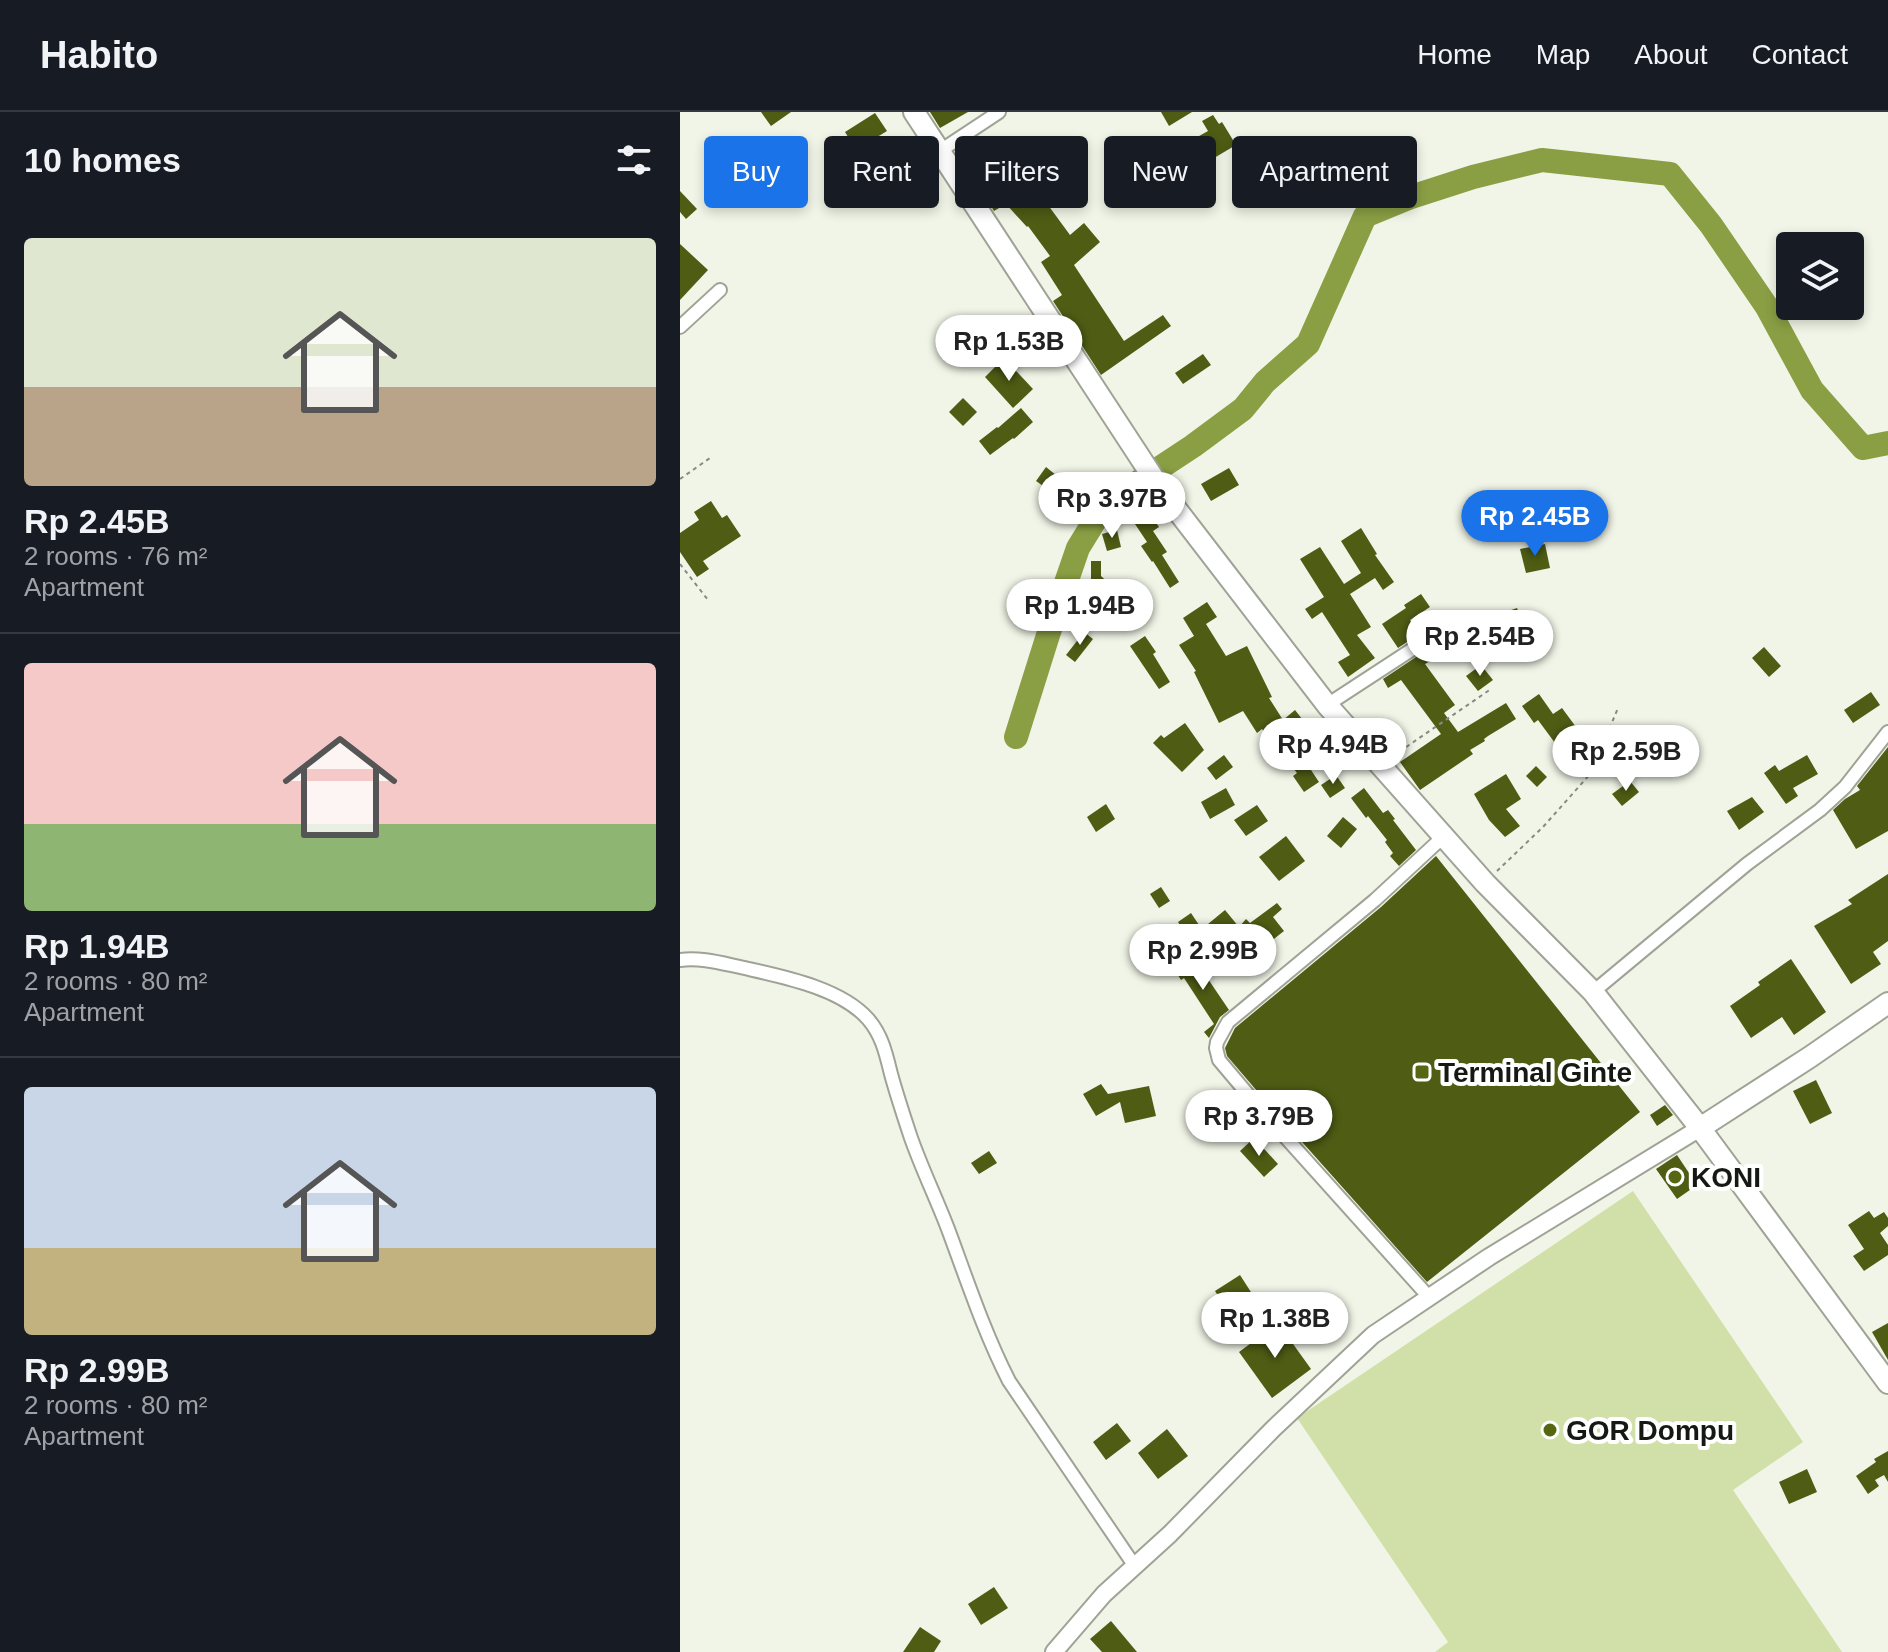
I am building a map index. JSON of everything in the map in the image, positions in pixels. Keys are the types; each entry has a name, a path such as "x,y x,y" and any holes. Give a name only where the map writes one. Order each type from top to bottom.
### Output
{"main road":[{"path":"914,112 1160,488 1327,705 1379,766 1485,883 1593,992 1700,1128 1888,1383"},
{"path":"1700,1128 1888,1003"}],"street":[{"path":"940,151 999,112"},
{"path":"680,327 720,290"},
{"path":"1327,705 1451,624"},
{"path":"1593,992 1747,864 1820,810 1845,787 1888,732"},
{"path":"1428,1296 1262,1111 1219,1060 1216,1048 1228,1022 1375,900 1443,837"},
{"path":"680,959 716,962 791,979 823,990 869,1019 883,1043 927,1183 1009,1381 1134,1565"},
{"path":"1054,1652 1134,1565 1170,1534 1273,1429 1373,1335 1428,1296 1700,1128"}],"path":[{"path":"680,479 710,458"},
{"path":"680,564 708,600"},
{"path":"1379,766 1491,689"},
{"path":"1485,883 1543,827 1591,773 1618,708"}],"green space":[{"name":"GOR Dompu","path":"1633,1191 1803,1442 1733,1490 1842,1652 1435,1652 1448,1642 1297,1418"}],"building":[{"path":"761,112 791,112 771,126"},
{"path":"930,112 968,112 940,128"},
{"path":"1161,112 1192,112 1169,126"},
{"path":"875,113 887,131 879,136 847,136 845,132"},
{"path":"1213,115 1219,124 1222,122 1232,138 1232,147 1216,157 1216,136 1199,136 1208,131 1202,121"},
{"path":"680,191 697,209 686,219 680,212"},
{"path":"1010,208 1050,208 1070,235 1084,223 1100,242 1074,265 1124,341 1163,315 1171,326 1101,375 1053,301 1062,295 1041,262 1050,256"},
{"path":"680,244 708,270 680,300"},
{"path":"1203,354 1211,365 1183,384 1175,373"},
{"path":"1004,358 1033,389 1013,408 985,377"},
{"path":"963,398 977,412 963,426 949,412"},
{"path":"1021,408 1033,422 990,455 979,441"},
{"path":"1046,467 1056,475 1046,488 1036,481"},
{"path":"1229,468 1239,485 1211,501 1201,484"},
{"path":"711,501 722,518 727,515 741,536 703,561 709,569 697,577 680,552 680,533 699,520 694,512"},
{"path":"1148,511 1159,527 1153,531 1167,552 1162,555 1179,582 1170,588 1141,546 1147,542 1133,521"},
{"path":"1361,528 1394,582 1383,590 1375,578 1350,594 1371,627 1357,635 1375,658 1348,677 1338,662 1350,655 1322,612 1312,619 1305,609 1324,597 1300,559 1320,547 1344,584 1361,573 1341,541"},
{"path":"1117,530 1121,547 1107,551 1102,534"},
{"path":"1545,544 1550,568 1526,573 1520,549"},
{"path":"1091,561 1101,561 1101,576 1116,590 1097,611 1086,600 1091,595"},
{"path":"1421,594 1430,607 1410,620 1419,634 1398,648 1382,624"},
{"path":"1207,602 1217,617 1206,624 1226,656 1247,646 1272,697 1269,698 1283,720 1295,710 1317,738 1299,752 1319,782 1304,792 1293,776 1297,773 1262,729 1257,733 1243,711 1219,723 1196,671 1179,645 1194,636 1183,618"},
{"path":"1517,608 1528,638 1491,651 1480,621"},
{"path":"1084,632 1093,639 1075,662 1066,655"},
{"path":"1145,636 1170,682 1159,689 1130,646"},
{"path":"1764,647 1781,666 1769,677 1752,658"},
{"path":"1428,649 1434,659 1425,664 1455,705 1444,713 1458,732 1506,703 1516,719 1488,736 1470,750 1473,754 1420,790 1400,762 1441,734 1401,680 1388,688 1383,679"},
{"path":"1481,665 1493,680 1478,691 1466,676"},
{"path":"1871,692 1880,705 1853,723 1844,710"},
{"path":"1539,694 1553,714 1562,708 1576,727 1555,743 1538,720 1534,723 1522,706"},
{"path":"1185,723 1204,750 1182,772 1153,743 1161,735 1164,738"},
{"path":"1636,737 1650,758 1634,769 1619,748"},
{"path":"1888,747 1888,831 1856,849 1833,810 1860,790 1857,786"},
{"path":"1224,755 1233,767 1216,780 1207,768"},
{"path":"1807,755 1818,774 1793,788 1798,796 1786,804 1764,773 1775,765 1779,771"},
{"path":"1536,766 1547,777 1537,787 1526,776"},
{"path":"1506,774 1521,799 1506,809 1520,826 1505,837 1489,820 1474,794"},
{"path":"1336,775 1345,788 1330,798 1321,785"},
{"path":"1630,781 1639,792 1622,806 1612,794"},
{"path":"1226,788 1235,805 1210,819 1201,802"},
{"path":"1364,788 1383,813 1388,810 1416,850 1399,866 1390,856 1393,853 1385,842 1387,840 1351,798"},
{"path":"1752,797 1764,812 1739,830 1727,811"},
{"path":"1106,804 1115,819 1096,832 1087,817"},
{"path":"1257,805 1268,821 1246,836 1234,820"},
{"path":"1343,817 1357,829 1341,848 1327,836"},
{"path":"1286,836 1305,861 1279,881 1259,857"},
{"name":"Terminal Ginte","path":"1436,856 1640,1112 1427,1282 1269,1105 1227,1056 1225,1048 1235,1028 1381,907"},
{"path":"1888,874 1888,941 1873,952 1881,964 1851,984 1814,926 1852,904 1848,900"},
{"path":"1161,887 1170,901 1159,908 1150,894"},
{"path":"1277,903 1282,909 1273,917 1284,931 1270,942 1260,929 1239,950 1225,935 1220,939 1208,924 1225,910 1239,927 1246,919 1250,923"},
{"path":"1191,913 1201,928 1188,938 1178,922"},
{"path":"1192,958 1229,1010 1220,1017 1209,1038 1204,1032 1214,1024 1184,978 1181,980 1174,969"},
{"path":"1791,959 1826,1012 1794,1035 1782,1017 1751,1038 1730,1006"},
{"path":"1816,1080 1832,1113 1810,1124 1793,1091"},
{"path":"1101,1084 1108,1094 1149,1086 1156,1116 1125,1123 1120,1102 1096,1116 1083,1094"},
{"path":"1665,1105 1673,1115 1657,1126 1650,1115"},
{"path":"1254,1138 1278,1164 1264,1177 1240,1151"},
{"path":"989,1151 997,1163 979,1174 971,1163"},
{"path":"1677,1155 1697,1185 1677,1199 1656,1169"},
{"path":"1869,1211 1874,1218 1884,1212 1888,1218 1888,1226 1880,1233 1888,1245 1888,1255 1864,1271 1853,1256 1864,1249 1848,1225"},
{"path":"1240,1275 1258,1303 1233,1319 1215,1291"},
{"path":"1278,1323 1311,1369 1272,1398 1239,1352"},
{"path":"1888,1323 1888,1360 1872,1332"},
{"path":"1117,1423 1131,1441 1106,1460 1093,1442"},
{"path":"1167,1429 1188,1456 1158,1479 1138,1453"},
{"path":"1888,1451 1888,1482 1884,1475 1875,1480 1879,1486 1868,1494 1856,1476"},
{"path":"1807,1469 1817,1492 1789,1504 1779,1482"},
{"path":"994,1587 1008,1608 981,1625 968,1604"},
{"path":"1111,1621 1137,1652 1102,1652 1090,1639"},
{"path":"920,1627 941,1641 934,1652 903,1652"}],"waterway":[{"path":"1016,737 1078,548 1105,504 1243,409 1265,382 1308,344 1365,216 1411,197 1542,160 1670,174 1711,225 1767,307 1812,390 1863,448 1888,443"}],"place":[{"name":"Terminal Ginte","path":"1422,1072"},
{"name":"KONI","path":"1675,1177"},
{"name":"GOR Dompu","path":"1550,1430"}]}
